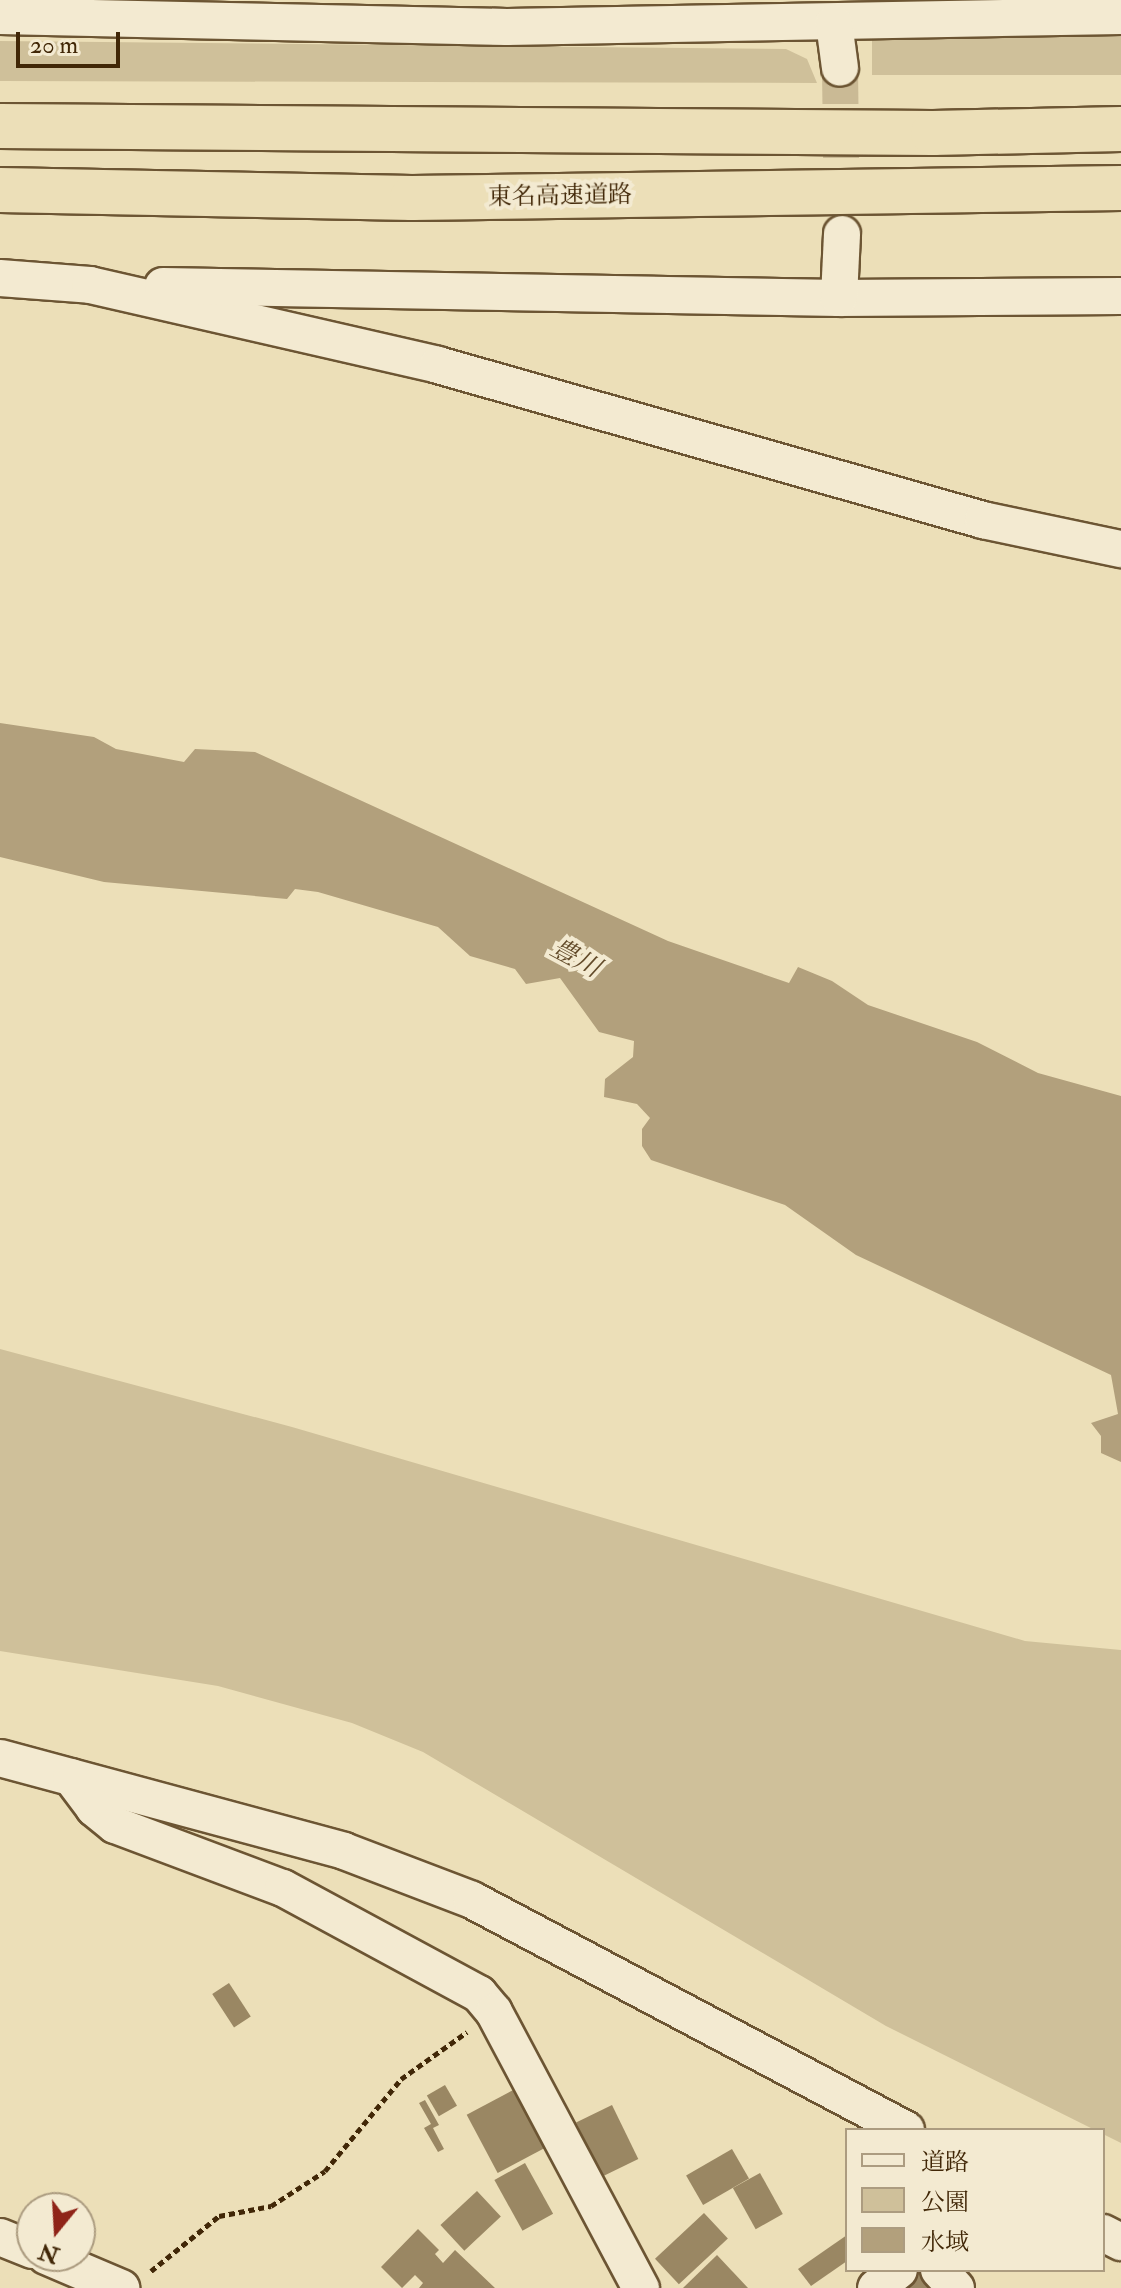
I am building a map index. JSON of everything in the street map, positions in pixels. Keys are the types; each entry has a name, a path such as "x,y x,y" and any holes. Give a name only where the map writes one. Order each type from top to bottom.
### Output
{"highway":[{"path":"0,126 917,133 1121,129"},
{"name":"東名高速道路","path":"0,190 412,198 1121,188"}],"street":[{"path":"0,16 507,27 1121,16"},
{"path":"834,23 840,68"},
{"path":"839,298 842,234"},
{"path":"0,278 90,285 839,298 1121,296"},
{"path":"90,285 438,365 983,520 1121,549"},
{"path":"0,1758 344,1851 472,1900 902,2128"},
{"path":"71,1777 94,1808 115,1825 283,1888 456,1979 494,2012 641,2288"},
{"path":"95,2272 131,2284"},
{"path":"876,2288 896,2272"},
{"path":"941,2272 956,2288"}],"path":[{"path":"131,2284 219,2216 271,2206 325,2171 401,2079 494,2012"}],"green space":[{"path":"872,36 1121,36 1121,75 872,75"},
{"path":"0,41 786,49 807,59 817,83 0,81"},
{"path":"0,1349 292,1427 1025,1641 1121,1650 1121,2143 1105,2135 1105,2128 1091,2128 886,2026 423,1752 352,1723 218,1686 0,1651"}],"water":[{"name":"豊川","path":"0,723 94,737 116,749 184,762 195,749 255,752 668,941 789,983 798,967 832,981 868,1005 977,1042 1038,1073 1121,1096 1121,1462 1101,1453 1101,1436 1091,1423 1118,1414 1111,1375 856,1255 785,1205 651,1160 642,1146 642,1129 650,1118 637,1104 604,1097 605,1079 633,1057 634,1041 599,1032 560,978 526,984 515,969 470,956 438,927 318,892 295,889 287,899 104,882 0,857"}],"building":[{"path":"229,1983 251,2017 234,2027 212,1994"},
{"path":"445,2085 457,2106 439,2116 427,2096"},
{"path":"517,2088 548,2146 498,2173 467,2115"},
{"path":"425,2100 439,2125 433,2128 444,2149 438,2152 424,2128 431,2124 419,2103"},
{"path":"612,2105 638,2159 602,2176 576,2123"},
{"path":"732,2149 749,2178 703,2205 686,2176"},
{"path":"525,2163 553,2214 523,2231 494,2180"},
{"path":"760,2173 783,2214 756,2229 733,2188"},
{"path":"477,2191 501,2217 464,2251 440,2225"},
{"path":"704,2213 728,2239 679,2284 655,2259"},
{"path":"418,2229 439,2250 435,2254 443,2263 455,2250 495,2288 419,2288 423,2283 415,2275 402,2288 381,2267"},
{"path":"845,2236 845,2262 811,2286 798,2269"},
{"path":"717,2255 748,2288 683,2288"},
{"path":"913,2272 918,2272 934,2288 892,2288"}],"tunnel":[{"path":"840,68 842,234"}]}
